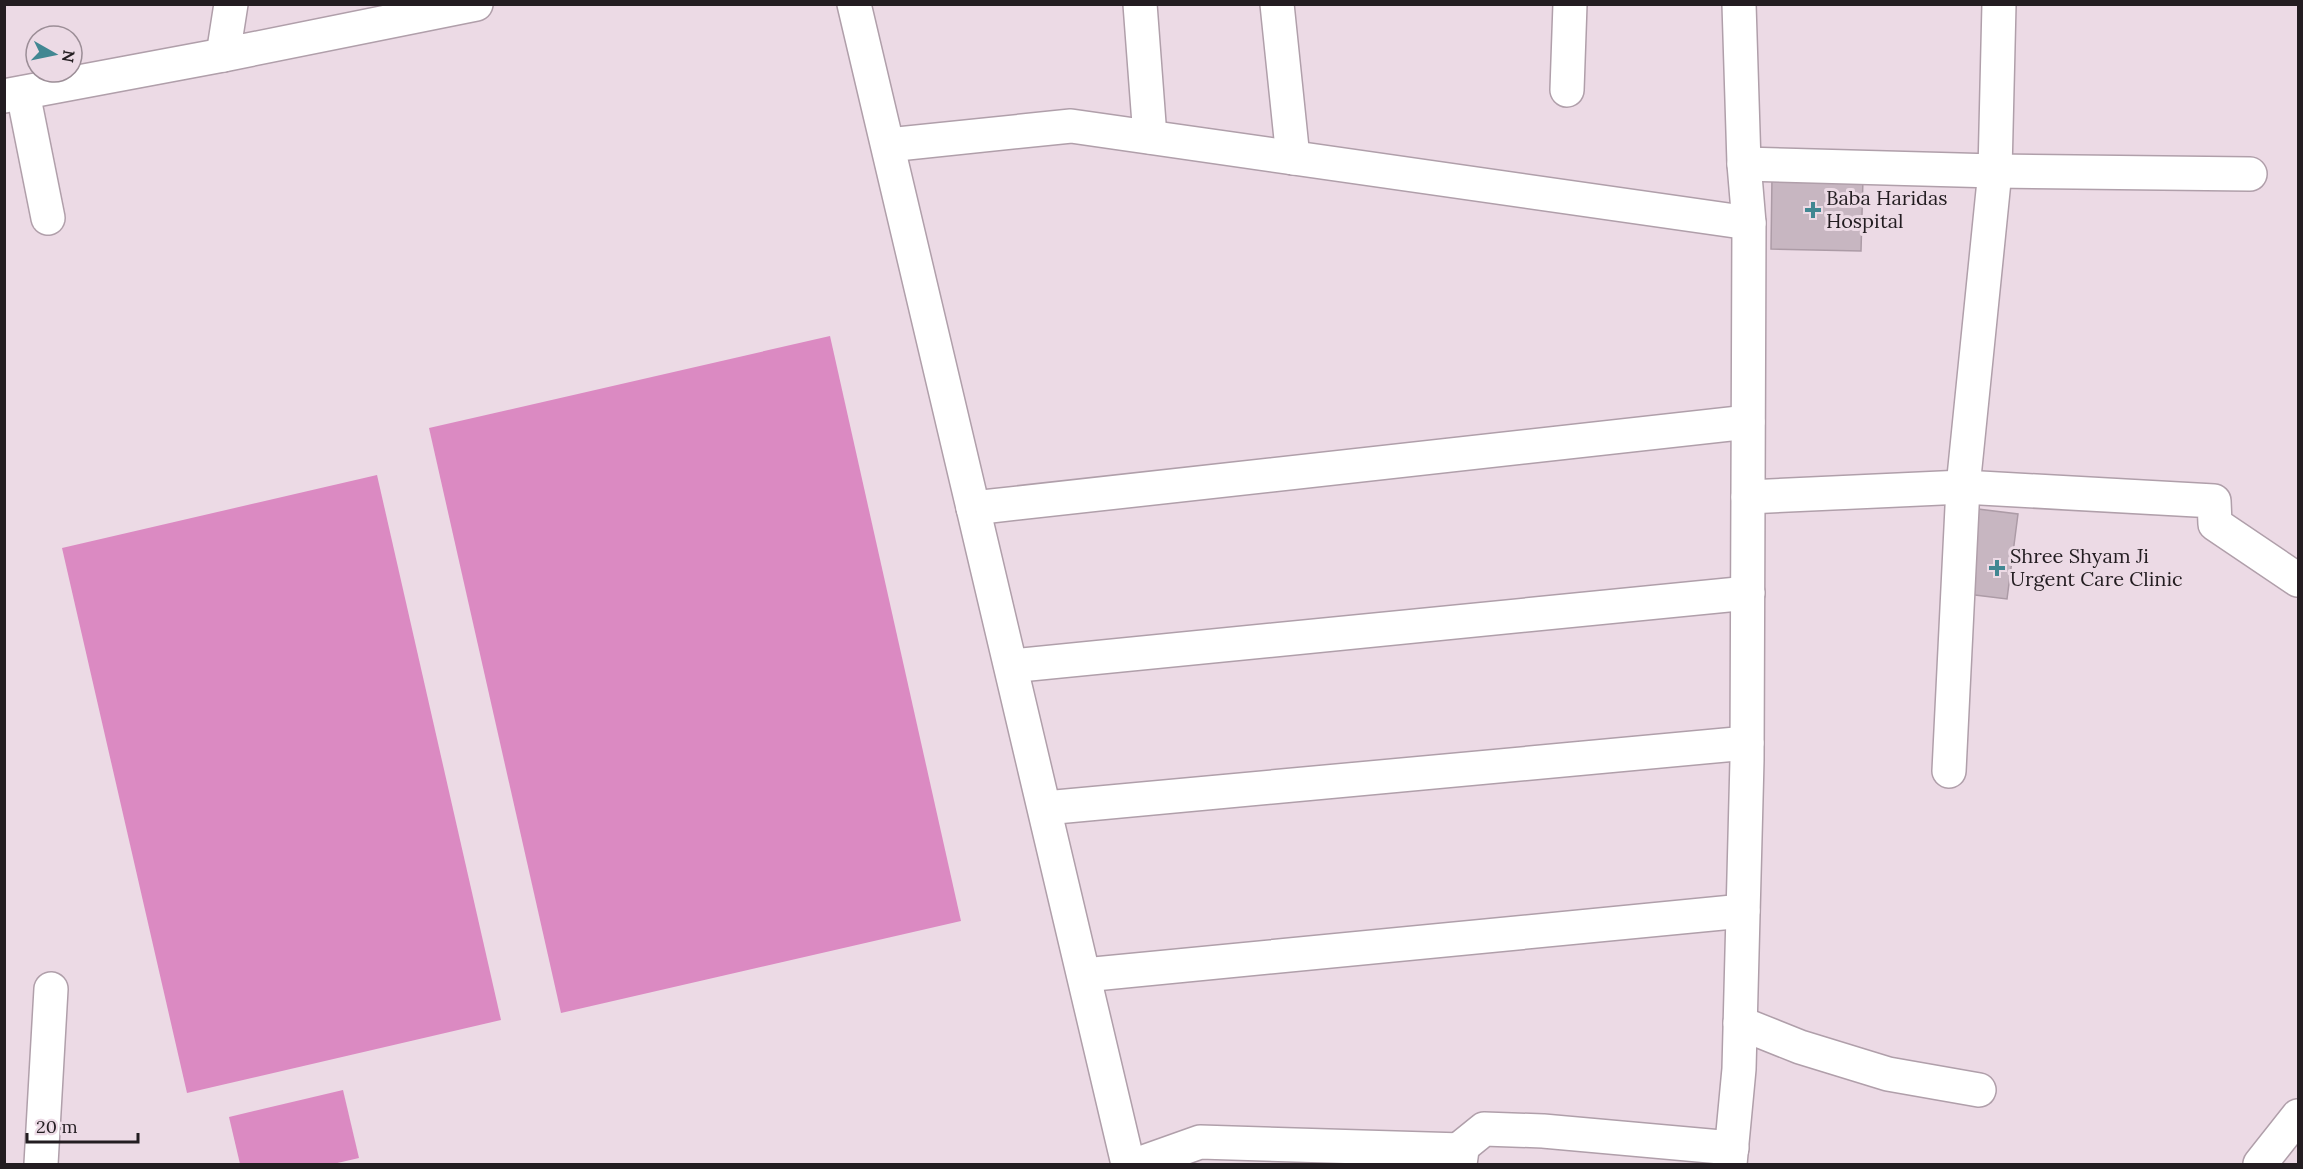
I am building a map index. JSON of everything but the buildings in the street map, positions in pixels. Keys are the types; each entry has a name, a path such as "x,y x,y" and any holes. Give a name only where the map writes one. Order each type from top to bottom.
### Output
{"street":[{"path":"223,55 231,4"},
{"path":"48,218 14,95 476,4"},
{"path":"854,4 1128,1164"},
{"path":"1140,4 1150,137"},
{"path":"1277,4 1293,158"},
{"path":"1568,90 1570,4"},
{"path":"1138,1164 1200,1142 1459,1157 1484,1129 1543,1131 1731,1156 1739,1069 1747,742 1749,223 1744,164 1739,4"},
{"path":"1949,771 1963,487 1995,171 1999,4"},
{"path":"888,145 1071,126 1749,223"},
{"path":"1744,164 1995,171 2250,174"},
{"path":"974,508 1748,422"},
{"path":"1748,497 1963,487 2214,501 2215,524 2298,580"},
{"path":"1011,666 1748,592"},
{"path":"1044,808 1747,742"},
{"path":"1084,975 1743,911"},
{"path":"41,1164 51,989"},
{"path":"1740,1023 1800,1047 1888,1074 1979,1090"},
{"path":"2260,1164 2298,1116"}],"shaded area":[{"path":"830,336 961,921 561,1013 429,428"},
{"path":"377,475 501,1020 187,1093 62,548"},
{"path":"343,1090 359,1158 333,1164 240,1164 229,1117"}],"place":[{"name":"Baba Haridas Hospital","path":"1813,210"},
{"name":"Shree Shyam Ji Urgent Care Clinic","path":"1997,568"}]}
